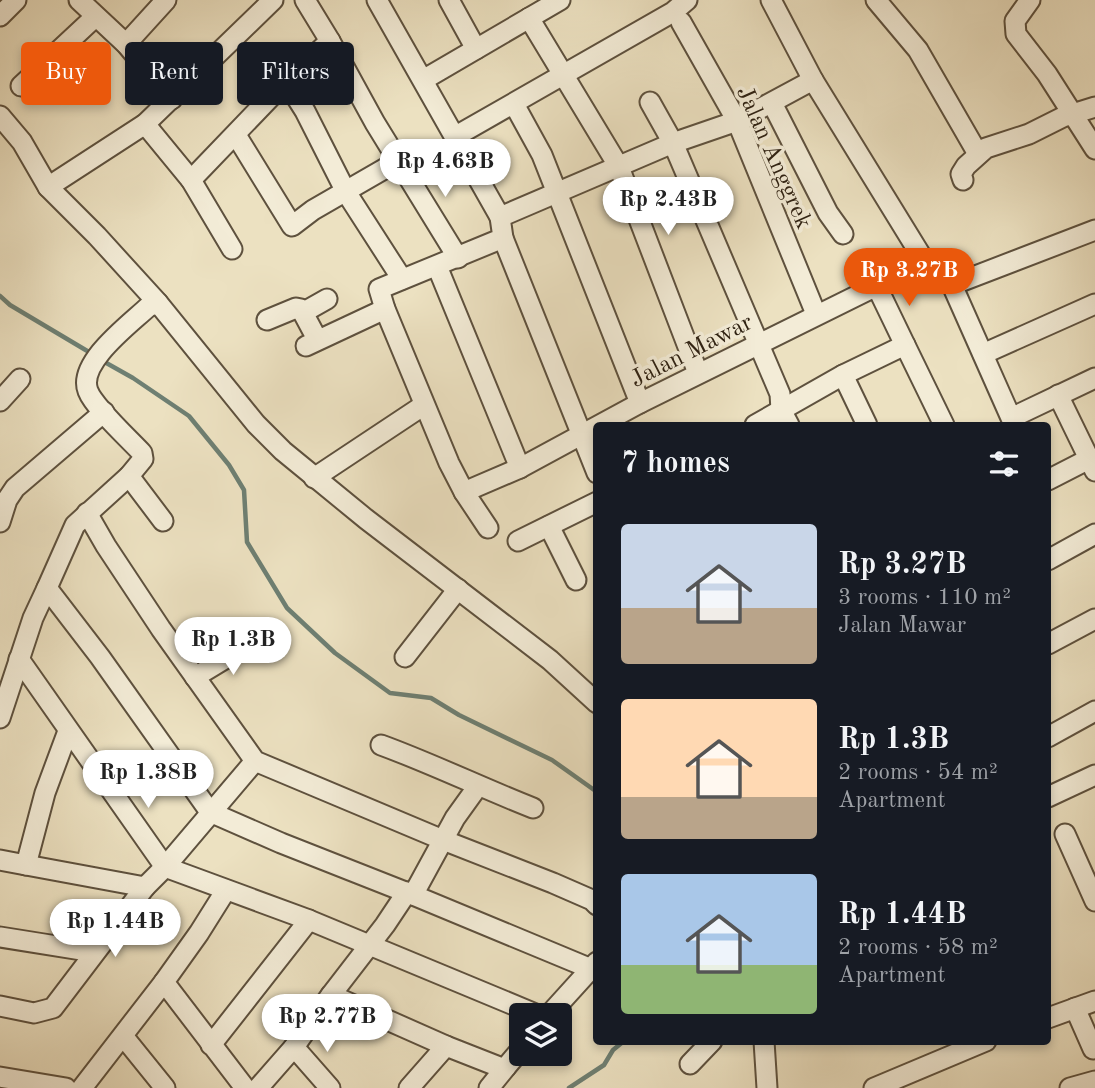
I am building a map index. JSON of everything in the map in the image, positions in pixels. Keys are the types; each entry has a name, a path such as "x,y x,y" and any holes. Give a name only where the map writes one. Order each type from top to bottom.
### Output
{"street":[{"path":"0,16 15,0"},
{"path":"79,0 125,43"},
{"path":"128,42 166,0"},
{"path":"223,49 273,0"},
{"path":"305,0 398,161 458,258"},
{"path":"377,0 500,217 503,238 593,464"},
{"path":"449,0 476,49"},
{"path":"423,80 560,0"},
{"path":"456,136 673,12 687,0"},
{"path":"771,0 813,80 933,265 952,285 1013,422 1095,378"},
{"path":"876,0 918,50 978,154"},
{"path":"1030,0 1015,21 1016,34 1047,74 1095,149"},
{"path":"68,42 95,17"},
{"path":"529,18 619,167 698,373"},
{"name":"Jalan Anggrek","path":"681,22 737,121 816,314"},
{"path":"500,217 673,143 737,121 813,80"},
{"path":"650,102 673,143 780,394 785,418"},
{"path":"772,103 828,213 843,234"},
{"path":"514,104 542,156 640,403"},
{"path":"48,187 145,124 166,105"},
{"path":"191,180 264,105"},
{"path":"301,105 346,192 402,279"},
{"path":"963,180 961,174 978,154 998,142 1029,134 1072,114 1095,107"},
{"path":"0,116 22,142 48,187 158,303 256,424 314,478 550,660 593,699"},
{"path":"145,124 191,180 232,248"},
{"path":"236,135 292,226 313,210 398,161"},
{"path":"952,285 1095,230"},
{"path":"488,528 464,492 424,405 379,289 503,238"},
{"name":"Jalan Mawar","path":"603,422 816,314 933,265"},
{"path":"438,266 520,468"},
{"path":"877,287 943,422"},
{"path":"304,312 327,299"},
{"path":"0,718 33,618 75,525 138,468 143,455 88,392 87,373 101,352 148,307 158,303"},
{"path":"983,354 1095,304"},
{"path":"267,320 296,308 304,312"},
{"path":"304,312 311,342 385,309"},
{"path":"768,422 785,418 843,375 905,345"},
{"path":"843,375 866,422"},
{"path":"2,397 20,379"},
{"path":"1051,479 1092,465 1058,396"},
{"path":"314,478 424,405"},
{"path":"0,522 7,500 15,488 104,412"},
{"name":"Jalan Mawar","path":"464,492 520,468 593,427"},
{"path":"130,476 163,521"},
{"path":"518,541 593,504"},
{"path":"87,513 106,546 194,677 255,761 593,902"},
{"path":"549,526 576,580"},
{"path":"1051,558 1095,534"},
{"path":"47,588 100,657 210,812 281,843 593,965 560,1003"},
{"path":"405,657 458,589"},
{"path":"1051,642 1095,619"},
{"path":"194,677 251,643"},
{"path":"19,659 165,867 309,920 509,1003"},
{"path":"1051,735 1095,712"},
{"path":"26,865 45,793 68,731"},
{"path":"382,746 420,759 533,808"},
{"path":"0,1006 34,1013 53,1008 145,887 255,761"},
{"path":"1051,796 1095,775"},
{"path":"258,1088 294,1047 410,893 478,786"},
{"path":"1065,834 1095,901"},
{"path":"0,860 145,887"},
{"path":"82,1088 164,982 226,890"},
{"path":"211,1045 309,920"},
{"path":"0,936 94,952"},
{"path":"164,982 245,1088"},
{"path":"331,995 446,1046 488,1063 506,1067"},
{"path":"1051,1017 1095,1001"},
{"path":"1075,1008 1093,1049"},
{"path":"123,1036 165,1088"},
{"path":"690,1064 708,1045"},
{"path":"764,1045 767,1088"},
{"path":"873,1088 976,1045"},
{"path":"409,1088 446,1046"},
{"path":"294,1047 330,1088"},
{"path":"489,1088 509,1063"},
{"path":"0,1077 66,1088"},
{"path":"1070,1088 1095,1081"}],"waterway":[{"path":"0,296 10,305 94,355"},
{"path":"101,360 189,416 229,465 244,490 247,542 287,608 335,653 390,693 431,698 459,715 552,760 593,789"},
{"path":"569,1088 604,1065 619,1045"}]}
